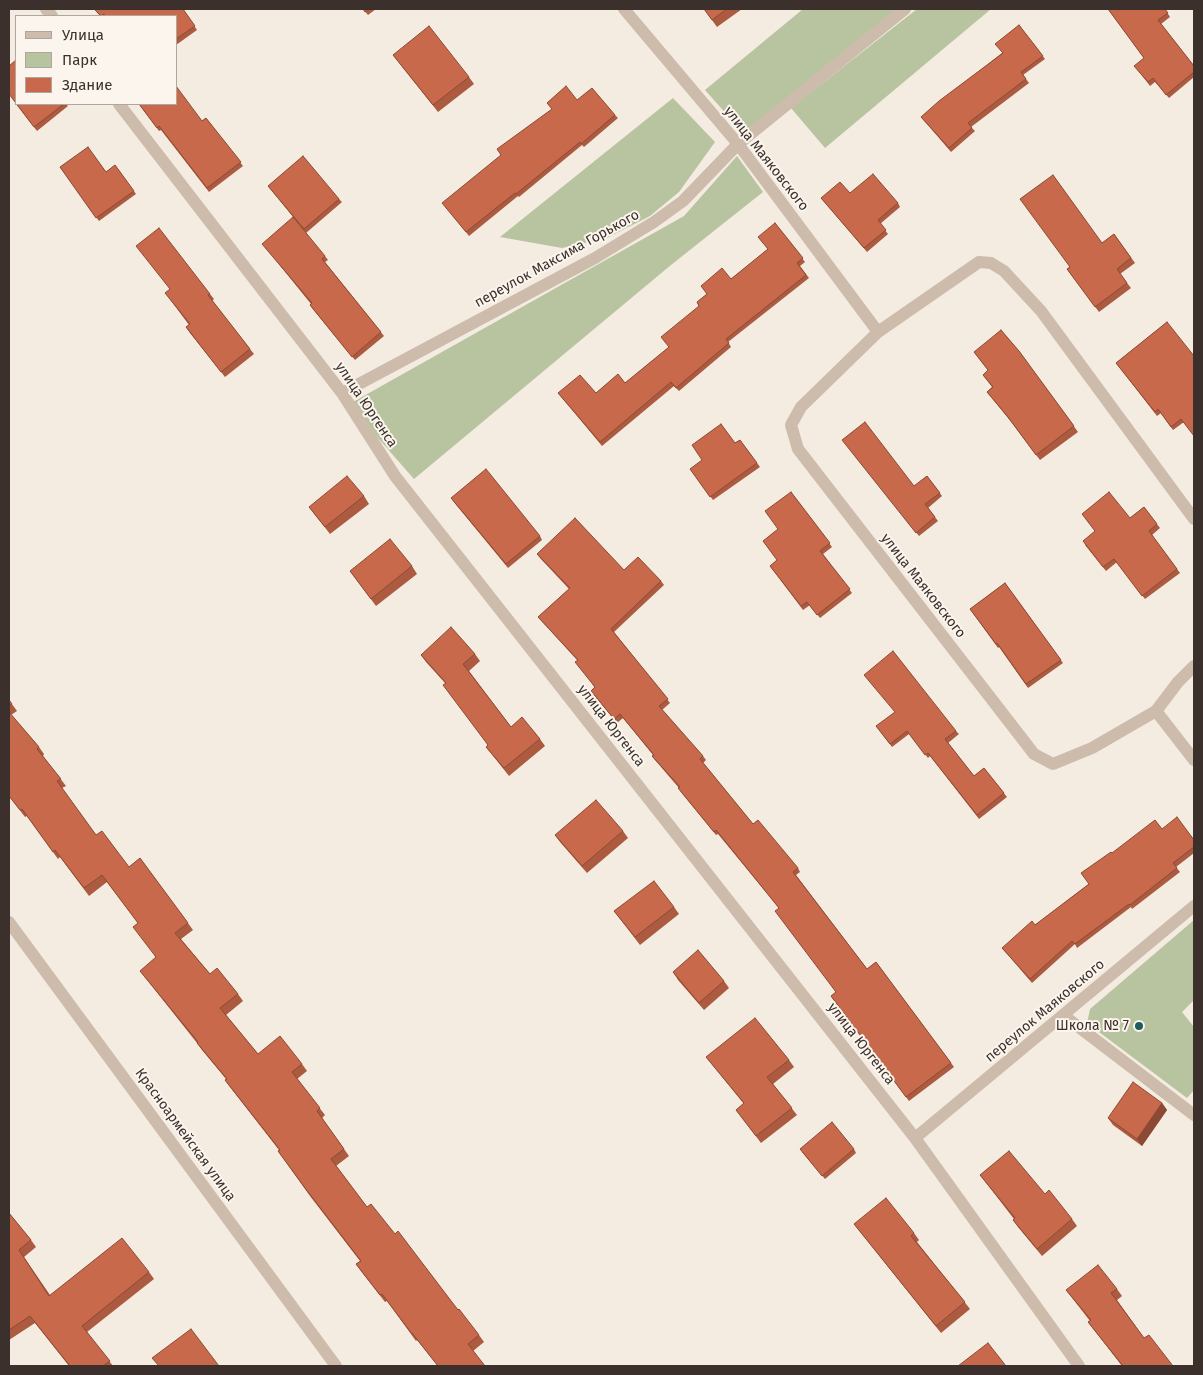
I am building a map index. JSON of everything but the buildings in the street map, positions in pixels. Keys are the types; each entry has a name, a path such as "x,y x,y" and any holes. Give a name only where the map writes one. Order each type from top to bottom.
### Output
{"street":[{"name":"улица Маяковского","path":"624,9 738,144 878,332"},
{"name":"переулок Максима Горького","path":"342,393 595,258 654,222 682,201 738,144 905,9"},
{"name":"улица Юргенса","path":"120,105 342,393 395,476 915,1138 1080,1366"},
{"name":"улица Маяковского","path":"1194,519 1041,311 1004,271 991,263 979,262 878,332 801,407 791,425 798,449 1034,754 1053,764 1092,748 1156,710 1178,682 1194,666"},
{"path":"1156,710 1194,760"},
{"name":"переулок Маяковского","path":"915,1138 1194,906"},
{"name":"Красноармейская улица","path":"9,922 336,1366"},
{"path":"1063,1015 1194,1116"}],"green space":[{"path":"803,9 900,9 746,136 705,90"},
{"path":"917,9 991,9 825,148 791,108"},
{"path":"673,98 715,142 679,192 650,216 607,238 562,248 500,237"},
{"path":"737,156 763,192 671,265 414,479 378,438 353,402 684,216"},
{"name":"Школа № 7","path":"1194,920 1194,1000 1182,1012 1194,1027 1194,1090 1187,1098 1087,1023 1090,1009"}],"place":[{"name":"Школа № 7","path":"1139,1026"}]}
